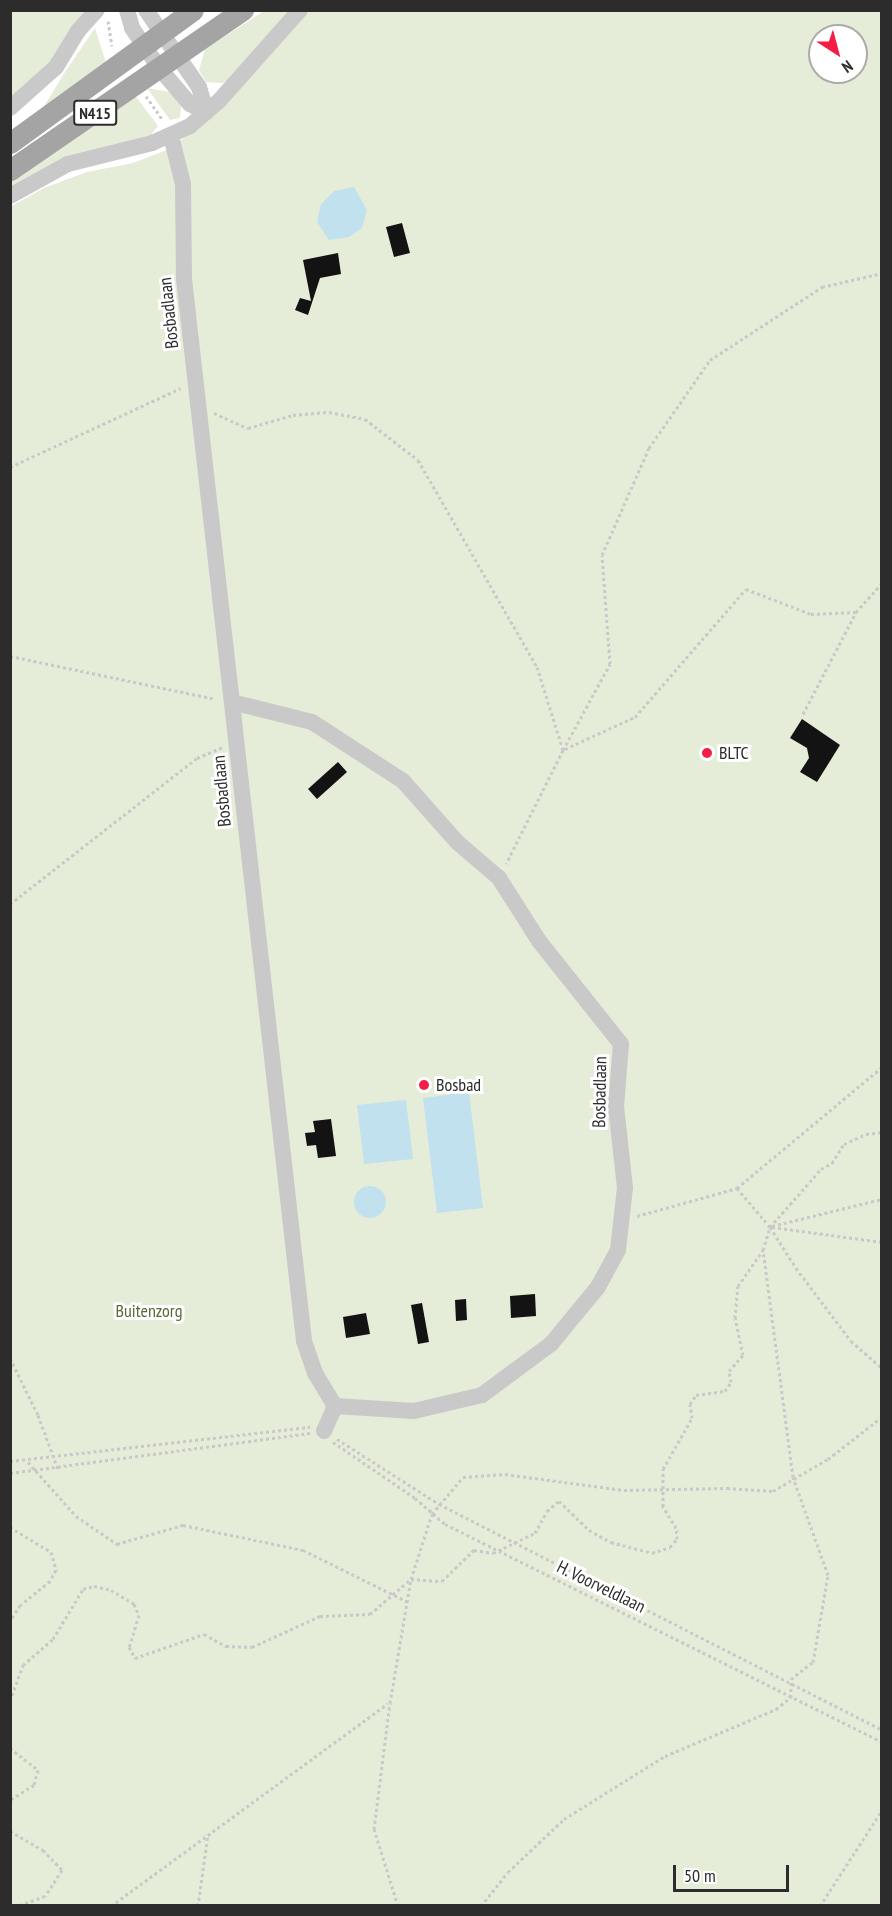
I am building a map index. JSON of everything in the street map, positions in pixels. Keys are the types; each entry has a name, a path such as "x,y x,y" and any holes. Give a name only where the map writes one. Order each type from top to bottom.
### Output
{"main road":[{"name":"N415","path":"10,143 193,10"},
{"name":"N415","path":"10,170 243,10"}],"street":[{"path":"10,108 56,67 78,31 97,10"},
{"path":"127,10 132,28 160,69 190,104 206,112"},
{"path":"146,10 199,87 206,112"},
{"path":"10,196 68,164 171,136 206,112 300,10"},
{"name":"Bosbadlaan","path":"171,136 183,184 184,279 304,1341 318,1381 335,1406 414,1411 482,1395 551,1344 598,1287 618,1250 625,1188 616,1107 621,1044 539,941 499,879 457,842 403,782 312,722 232,702"},
{"path":"324,1431 335,1406"}],"path":[{"path":"499,879 563,750 610,664 602,555 649,448 710,360 822,287 882,273"},
{"path":"10,467 196,381"},
{"path":"199,406 248,428 293,415 329,412 365,419 418,460 537,667 563,750"},
{"path":"803,714 856,612 882,583"},
{"path":"563,750 635,717 746,589 811,614 856,612"},
{"path":"10,656 232,702"},
{"path":"10,904 197,758 237,742"},
{"path":"621,1220 737,1188 882,1067"},
{"path":"10,1701 23,1665 52,1639 83,1589 94,1586 111,1590 134,1604 139,1615 129,1647 135,1658 204,1634 226,1646 252,1647 320,1616 370,1614 411,1579 442,1581 474,1550 498,1551 536,1533 548,1511 559,1501 589,1530 611,1542 652,1552 670,1547 677,1539 676,1528 663,1506 661,1492 663,1469 692,1418 690,1404 706,1391 715,1394 725,1391 731,1382 729,1371 744,1355 735,1318 738,1286 764,1250 770,1227 821,1169 832,1163 844,1144 866,1134 882,1132"},
{"path":"737,1188 770,1227 796,1268 851,1341 882,1368"},
{"path":"770,1227 882,1199"},
{"path":"770,1227 800,1234 882,1242"},
{"path":"764,1250 793,1477 828,1575 813,1662 789,1683"},
{"path":"10,1358 38,1415 52,1458 58,1469"},
{"path":"398,1905 375,1829 390,1703 411,1579 432,1514 463,1477 505,1474 661,1492 727,1488 773,1491 793,1477 828,1459 882,1417"},
{"path":"10,1461 27,1461 310,1427 324,1431 439,1504 882,1730"},
{"path":"10,1473 58,1469 324,1431"},
{"name":"H. Voorveldlaan","path":"324,1431 335,1444 408,1493 432,1514 498,1551 882,1742"},
{"path":"27,1461 39,1471 75,1516 117,1544 183,1526 303,1550 408,1602"},
{"path":"10,1527 51,1552 56,1570 50,1581 20,1605 10,1621"},
{"path":"480,1905 508,1872 564,1819 665,1756 776,1709 791,1697 789,1683"},
{"path":"111,1905 390,1703"},
{"path":"10,1748 38,1770 34,1785 10,1800"},
{"path":"820,1905 882,1810"},
{"path":"10,1831 43,1850 62,1870 45,1896 17,1905"},
{"path":"198,1905 208,1834"}],"green space":[{"path":"10,11 88,11 52,63 10,100"},
{"path":"264,11 292,11 234,76 223,83 206,82 199,70 205,49"},
{"name":"Buitenzorg","path":"309,11 881,11 881,1905 11,1905 10,207 44,188 87,172 133,163 172,148 226,102"},
{"path":"95,28 106,63 43,108 65,72"},
{"path":"147,88 170,92 181,105 180,118 170,120"},
{"path":"134,94 158,126 152,133 153,137 11,189 11,177"}],"water":[{"path":"354,187 367,210 362,228 349,237 329,240 317,222 321,204 334,191"},
{"path":"469,1092 483,1208 437,1213 423,1098"},
{"path":"406,1100 413,1159 364,1164 357,1105"},
{"path":"370,1186 381,1191 386,1202 381,1213 370,1218 359,1213 354,1202 359,1191"}],"building":[{"path":"402,223 410,253 394,257 386,227"},
{"path":"338,253 341,274 320,278 308,315 295,310 300,298 311,301 303,260"},
{"path":"802,719 840,745 817,782 800,772 809,758 807,748 790,738"},
{"path":"338,762 347,772 317,799 308,789"},
{"path":"331,1119 336,1156 318,1158 316,1145 307,1146 305,1133 315,1132 313,1121"},
{"path":"535,1294 536,1316 511,1318 510,1296"},
{"path":"466,1299 467,1320 456,1321 455,1300"},
{"path":"422,1303 429,1342 418,1344 411,1305"},
{"path":"366,1313 370,1334 346,1338 343,1317"}],"place":[{"name":"BLTC","path":"707,753"},
{"name":"Bosbad","path":"424,1085"}]}
